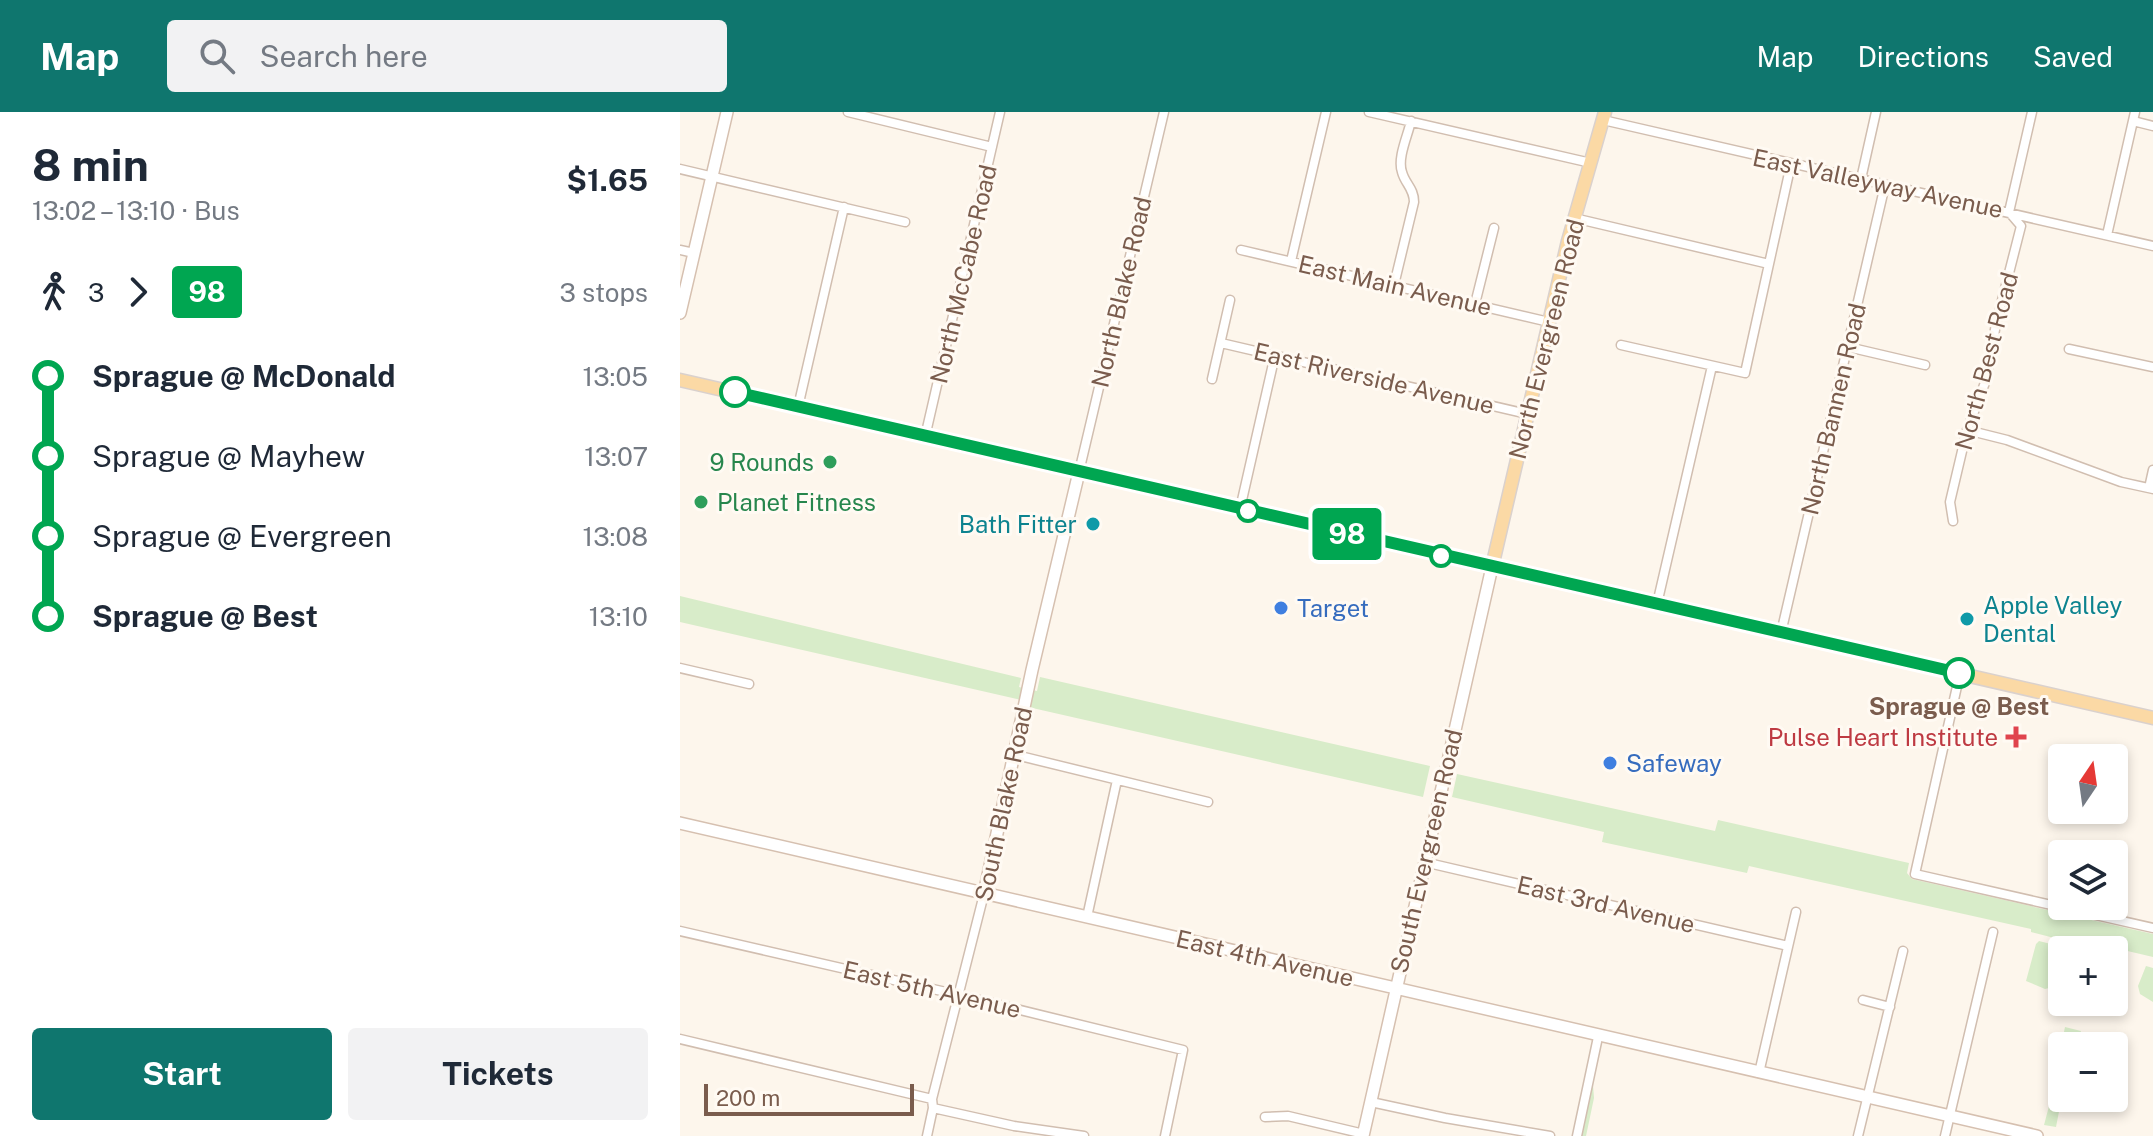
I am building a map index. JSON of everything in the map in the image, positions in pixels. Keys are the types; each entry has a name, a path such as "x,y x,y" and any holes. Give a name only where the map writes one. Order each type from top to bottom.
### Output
{"main road":[{"name":"North Evergreen Road","path":"1492,567 1574,218 1604,116"},
{"path":"680,380 2153,718"}],"street":[{"path":"680,313 727,112"},
{"path":"848,112 992,147"},
{"name":"North McCabe Road","path":"925,437 1000,112"},
{"name":"North Blake Road","path":"1079,472 1164,112"},
{"path":"1291,261 1326,112"},
{"path":"1369,112 1591,163"},
{"path":"1394,285 1414,202 1412,188 1404,177 1401,165 1416,122 1424,112"},
{"path":"1861,179 1876,112"},
{"name":"North Best Road","path":"1953,521 1950,502 1967,430 1986,380 1996,324 2021,226 2009,212 2032,112"},
{"name":"East Valleyway Avenue","path":"1604,116 1791,164 2153,246"},
{"path":"2107,235 2134,117 2153,126"},
{"path":"1621,345 1745,373 1791,164"},
{"path":"680,169 905,222"},
{"name":"North Bannen Road","path":"1781,633 1885,185"},
{"path":"798,407 844,207"},
{"path":"1574,218 1769,264"},
{"path":"1475,304 1494,228"},
{"path":"680,250 694,253"},
{"name":"East Main Avenue","path":"1241,250 1549,322"},
{"path":"1212,379 1230,300"},
{"name":"East Riverside Avenue","path":"1221,343 1527,414"},
{"path":"1848,347 1925,365"},
{"path":"2069,349 2153,367"},
{"path":"1240,509 1275,355"},
{"path":"1657,604 1712,366"},
{"path":"1967,430 2007,440 2121,482 2151,489 2153,470"},
{"name":"South Blake Road","path":"927,1136 1079,472"},
{"name":"South Evergreen Road","path":"1363,1135 1492,567"},
{"path":"680,668 749,684"},
{"path":"1960,673 1915,874 2153,928"},
{"path":"1016,755 1208,802"},
{"path":"1087,917 1117,780"},
{"name":"East 4th Avenue","path":"680,823 2037,1136"},
{"name":"East 3rd Avenue","path":"1424,862 1788,946"},
{"path":"1759,1073 1796,912"},
{"name":"East 5th Avenue","path":"680,931 1183,1050 1165,1136"},
{"path":"1945,1136 1993,932"},
{"path":"1858,1136 1903,951"},
{"path":"1863,1000 1890,1007"},
{"path":"1577,1136 1598,1037"},
{"path":"680,1039 1014,1126 1084,1136"},
{"path":"1371,1102 1550,1136"},
{"path":"1265,1117 1288,1116 1363,1135"}],"green space":[{"path":"680,596 1021,678 1021,700 680,622"},
{"path":"1040,677 1430,766 1423,797 1028,707 1032,690 1037,691"},
{"path":"1457,774 1715,831 1718,820 1909,863 1907,873 1912,879 2048,910 2048,920 2092,920 2153,934 2153,957 2128,951 2128,936 2048,936 2031,932 2031,929 1749,866 1747,873 1602,842 1604,832 1452,797"},
{"path":"2039,941 2048,943 2048,988 2045,989 2026,981"},
{"path":"2146,966 2153,968 2153,1002 2140,994 2138,986"},
{"path":"2065,1027 2081,1031 2081,1032 2064,1032"},
{"path":"1592,1072 1594,1098 1586,1136 1581,1136"},
{"path":"2048,1110 2059,1112 2056,1127 2044,1125"}],"bus line":[{"name":"98","path":"735,392 1959,673"}],"place":[{"name":"9 Rounds","path":"830,462"},
{"name":"Planet Fitness","path":"701,502"},
{"name":"Bath Fitter","path":"1093,524"},
{"name":"Target","path":"1281,608"},
{"name":"Apple Valley Dental","path":"1967,619"},
{"name":"Sprague @ Best","path":"1959,673"},
{"name":"Pulse Heart Institute","path":"2016,737"},
{"name":"Safeway","path":"1610,763"}]}
